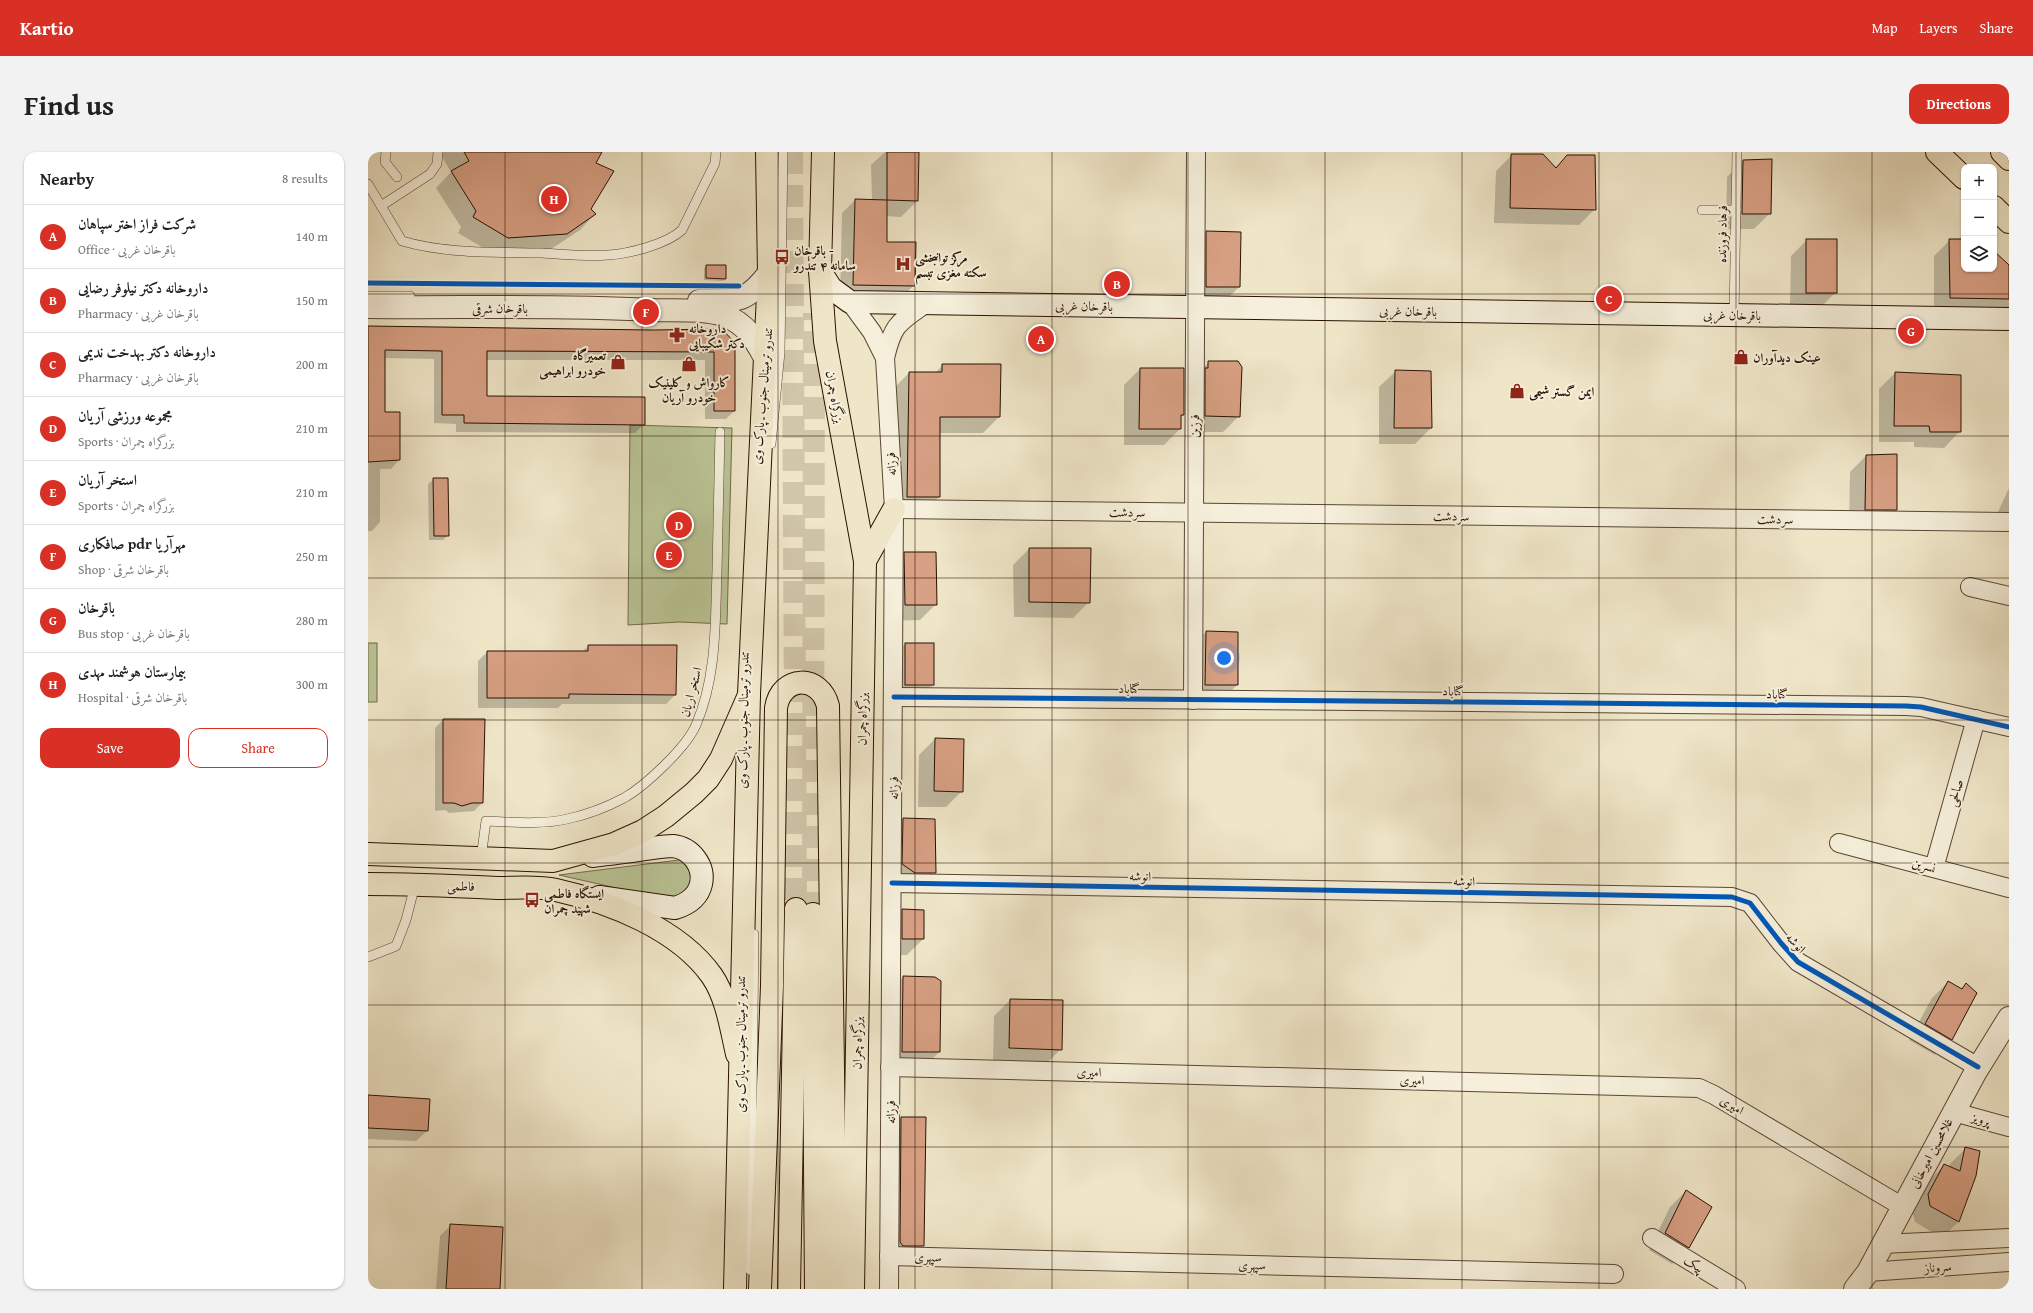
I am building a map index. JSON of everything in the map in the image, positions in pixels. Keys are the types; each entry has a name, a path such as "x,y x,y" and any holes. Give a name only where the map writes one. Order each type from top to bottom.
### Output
{"main road":[{"path":"748,1286 740,1068 749,694 769,273 767,152"},
{"name":"بزرگراه چمران","path":"823,152 820,271 825,341 865,561 853,1289"},
{"path":"1937,152 1961,175"},
{"path":"2002,152 2009,159"},
{"path":"1997,210 2009,222"},
{"path":"820,271 832,288 850,302"},
{"path":"639,305 739,300 752,293 769,273"},
{"name":"باقرخان غربی","path":"850,302 2009,320"},
{"path":"639,305 723,315 734,320 748,332 764,356"},
{"name":"باقرخان شرقی","path":"368,307 639,305"},
{"path":"865,561 894,509"},
{"path":"748,1286 772,986 776,708 777,701 784,689 791,685 805,683 818,688 823,693 828,706 836,1289"},
{"path":"554,861 614,844 643,831 679,807 694,794 716,769 749,694"},
{"path":"368,854 554,861 674,846 682,848 692,855 699,865 701,872 700,888 696,896 683,906 675,908 555,890"},
{"name":"فاطمی","path":"368,884 415,884 555,890 632,915 667,935 691,953 712,977 721,992 740,1068"},
{"path":"789,1289 804,911 816,1289"},
{"name":"غلامحسین امیرخانی","path":"1861,1281 1978,1067 2009,1018"}],"street":[{"name":"فرزین","path":"1193,700 1196,152"},
{"path":"850,302 872,332 885,358"},
{"name":"فرزانه","path":"889,1289 894,697 894,509 885,358 890,335 897,325 925,304"},
{"name":"سردشت","path":"894,509 2009,522"},
{"path":"1970,587 2009,596"},
{"name":"گناباد","path":"894,697 1906,706 1921,707 2009,727"},
{"name":"صالحی","path":"1934,868 1976,719"},
{"name":"نسرین","path":"1839,843 2009,888"},
{"name":"انوشه","path":"892,883 1737,898 1750,903 1757,910 1781,943 1798,962 1978,1067"},
{"name":"امیری","path":"890,1067 1699,1088 1714,1095 1902,1207"},
{"name":"پرویز","path":"1954,1112 2009,1127"},
{"name":"پیک","path":"1652,1238 1736,1289"},
{"name":"سروناز","path":"1882,1244 2009,1238"},
{"name":"سپهری","path":"889,1256 1614,1274"},
{"name":"سروناز","path":"1861,1281 2009,1262"}],"lane":[{"path":"386,152 385,162 397,177"},
{"path":"381,206 430,174 437,164 438,152"},
{"path":"368,184 402,241 420,246 485,252 609,256 662,244 675,237 682,230 715,163 716,152"},
{"name":"تندرو ترمینال جنوب ـ پارک وی","path":"755,866 756,678 766,494 780,352 782,152"},
{"name":"فرهاد فروزنده","path":"1734,316 1737,152"},
{"path":"1702,210 1736,210"},
{"path":"368,296 424,297"},
{"path":"463,297 639,305"},
{"name":"استخر اریان","path":"481,858 486,821 534,823 567,820 596,810 625,797 652,777 676,753 695,727 710,684 715,642 720,432"},
{"path":"368,957 396,946 406,920 415,884"},
{"name":"تندرو ترمینال جنوب ـ پارک وی","path":"748,1286 754,921"}],"green space":[{"path":"630,425 732,428 727,624 679,622 628,625"},
{"path":"368,643 377,643 377,702 368,702"},
{"path":"687,859 699,871 683,901 647,895 559,875"}],"building":[{"path":"464,152 602,152 596,163 614,171 591,209 596,214 567,234 508,238 473,217 476,211 451,171 469,161"},
{"path":"887,152 919,152 918,201 887,200"},
{"path":"1511,154 1543,154 1556,168 1567,155 1595,155 1596,210 1510,208"},
{"path":"1772,159 1771,214 1742,214 1743,160"},
{"path":"855,199 887,200 887,242 916,242 915,286 853,285"},
{"path":"1206,231 1241,232 1240,287 1206,287"},
{"path":"1806,239 1837,239 1837,293 1806,293"},
{"path":"1949,239 1961,239 1961,272 1997,272 1997,254 2009,265 2009,299 1950,298"},
{"path":"706,265 726,265 726,279 706,278"},
{"path":"368,326 651,330 722,329 735,343 735,411 714,411 714,352 487,351 487,396 645,397 645,425 464,423 464,415 442,415 442,351 385,350 385,412 400,412 400,460 368,462"},
{"path":"1208,361 1238,361 1242,367 1240,417 1205,416 1205,368 1208,368"},
{"path":"942,364 1001,364 1000,417 940,417 940,497 907,497 909,372 942,372"},
{"path":"1140,368 1184,368 1184,415 1181,415 1181,429 1139,429"},
{"path":"1395,370 1431,371 1432,428 1394,428"},
{"path":"1895,372 1961,375 1961,432 1930,432 1929,426 1894,426"},
{"path":"1897,454 1897,510 1865,510 1866,455"},
{"path":"433,478 448,478 449,536 434,536"},
{"path":"1029,548 1091,548 1090,603 1029,602"},
{"path":"904,552 936,552 937,605 905,605"},
{"path":"1206,631 1238,632 1238,685 1205,685"},
{"path":"905,643 934,643 934,685 905,685"},
{"path":"588,645 677,645 676,695 569,694 569,698 487,698 487,651 588,651"},
{"path":"443,719 485,719 483,803 472,803 462,806 454,803 443,803"},
{"path":"935,738 964,739 963,792 934,791"},
{"path":"903,818 935,819 936,873 915,873 902,864"},
{"path":"902,909 924,910 924,939 902,939"},
{"path":"903,976 935,977 941,981 940,1052 902,1052"},
{"path":"1948,981 1962,989 1966,983 1977,993 1952,1040 1925,1024"},
{"path":"1010,999 1063,1000 1062,1050 1009,1048"},
{"path":"368,1095 430,1099 428,1131 368,1128"},
{"path":"901,1117 926,1117 924,1246 903,1246 900,1242"},
{"path":"1965,1147 1980,1151 1976,1176 1959,1222 1930,1206 1928,1194 1944,1164 1960,1171"},
{"path":"1686,1190 1712,1207 1689,1248 1665,1233"},
{"path":"450,1224 503,1227 500,1289 446,1289"}],"tunnel":[{"path":"792,152 796,909"},
{"path":"813,914 814,313"}],"cycle path":[{"path":"368,283 739,286"},
{"path":"894,697 1906,706 1921,707 2009,727"},
{"path":"892,883 1732,897 1750,903 1798,962 1978,1067"}],"place":[{"name":"بیمارستان هوشمند مهدی","path":"554,199"},
{"name":"باقرخان - سامانه ۴ تندرو","path":"782,257"},
{"name":"مرکز توانبخشی سکته مغزی تبسم","path":"903,264"},
{"name":"داروخانه دکتر نیلوفر رضایی","path":"1117,284"},
{"name":"داروخانه دکتر بهدخت ندیمی","path":"1609,299"},
{"name":"صافکاری pdr مهرآریا","path":"646,312"},
{"name":"باقرخان","path":"1911,331"},
{"name":"داروخانه دکتر شکیبایی","path":"677,335"},
{"name":"شرکت فراز اختر سپاهان","path":"1041,339"},
{"name":"عینک دیدآوران","path":"1741,357"},
{"name":"تعمیرگاه خودرو ابراهیمی","path":"618,362"},
{"name":"کارواش و کلینیک خودرو آریان","path":"689,364"},
{"name":"ایمن گستر شیمی","path":"1517,391"},
{"name":"مجموعه ورزشی آریان","path":"679,525"},
{"name":"استخر آریان","path":"669,555"},
{"name":"ایستگاه فاطمی شهید چمران","path":"532,900"}]}
